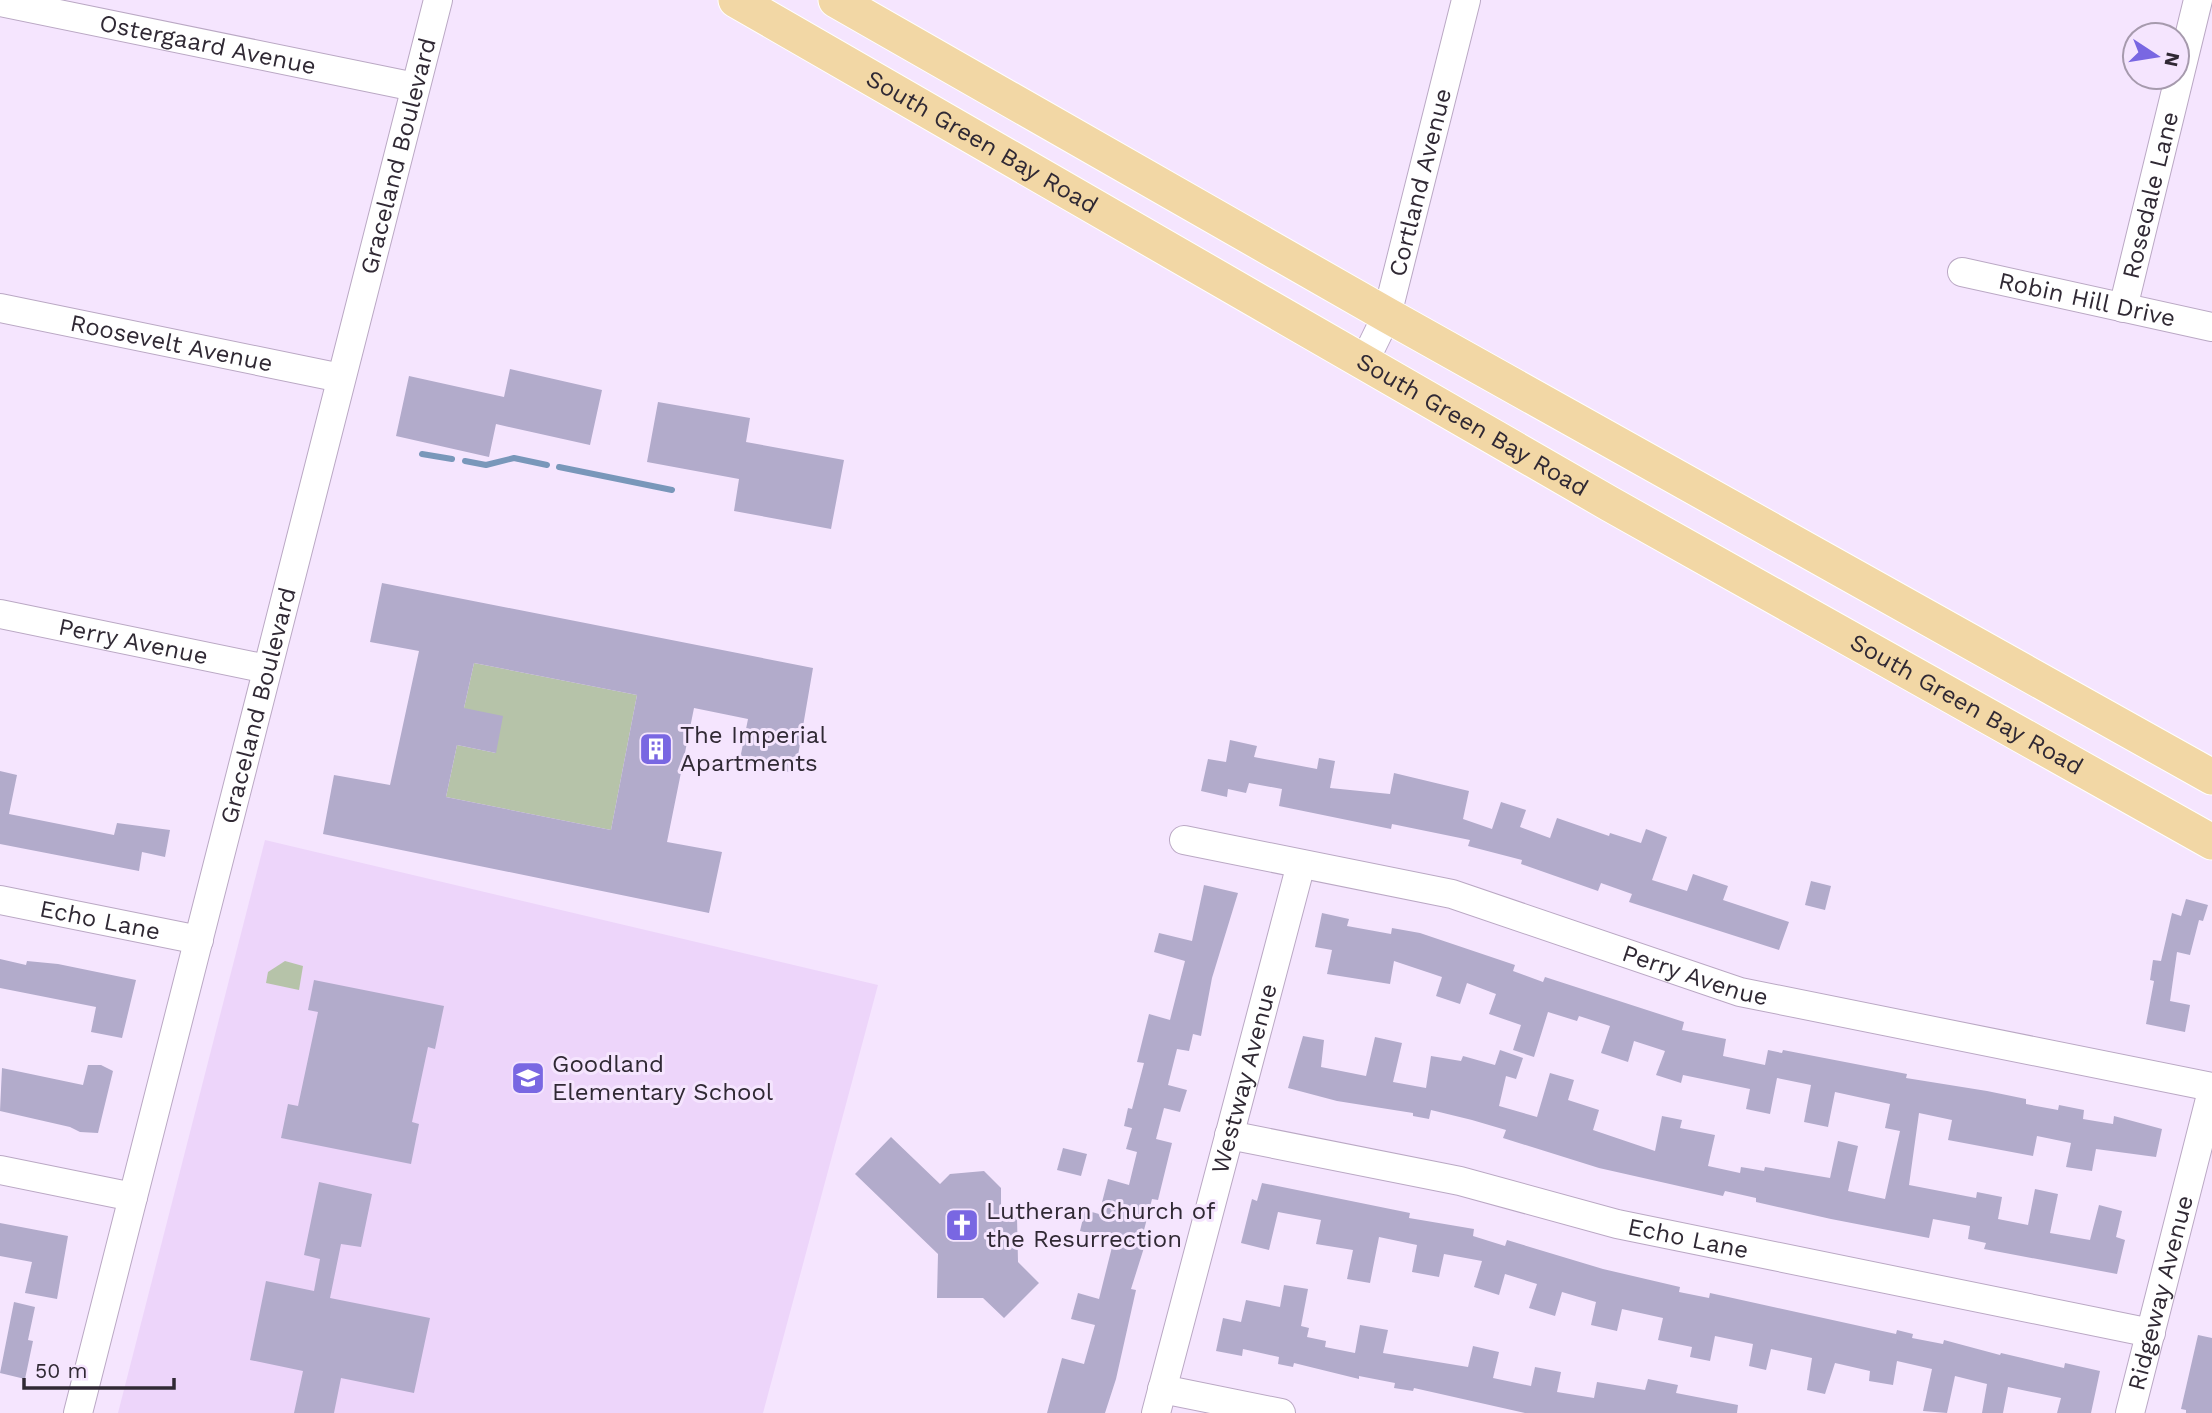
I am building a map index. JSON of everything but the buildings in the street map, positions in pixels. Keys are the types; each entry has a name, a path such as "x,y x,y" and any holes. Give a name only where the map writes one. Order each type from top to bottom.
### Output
{"main road":[{"name":"South Green Bay Road","path":"736,0 1364,362 2212,842"},
{"name":"South Green Bay Road","path":"836,0 1387,315 2212,777"}],"street":[{"name":"Graceland Boulevard","path":"78,1413 438,0"},
{"name":"Cortland Avenue","path":"1364,362 1387,315 1466,0"},
{"name":"Rosedale Lane","path":"2123,308 2198,0"},
{"name":"Ostergaard Avenue","path":"0,2 415,86"},
{"name":"Robin Hill Drive","path":"1962,272 2212,327"},
{"name":"Roosevelt Avenue","path":"0,309 341,378"},
{"name":"Perry Avenue","path":"0,614 267,669"},
{"name":"Perry Avenue","path":"1184,840 1452,894 1740,992 2212,1089"},
{"name":"Westway Avenue","path":"1159,1401 1301,863"},
{"name":"Echo Lane","path":"0,900 199,940"},
{"name":"Ridgeway Avenue","path":"2130,1413 2212,1089"},
{"name":"Echo Lane","path":"1229,1135 1460,1181 1617,1224 2151,1333"},
{"path":"0,1170 133,1196"},
{"path":"1159,1401 1281,1413"}],"shaded area":[{"name":"Goodland Elementary School","path":"265,840 878,985 763,1413 118,1413"}],"green space":[{"path":"474,663 637,695 611,830 446,797 457,745 496,753 464,708"},
{"path":"285,961 303,966 299,990 266,983 268,972"}],"waterway":[{"path":"422,454 452,459"},
{"path":"465,461 486,465 514,458 547,465"},
{"path":"559,467 672,490"}],"place":[{"name":"The Imperial Apartments","path":"656,749"},
{"name":"Goodland Elementary School","path":"528,1078"},
{"name":"Lutheran Church of the Resurrection","path":"962,1225"}]}
